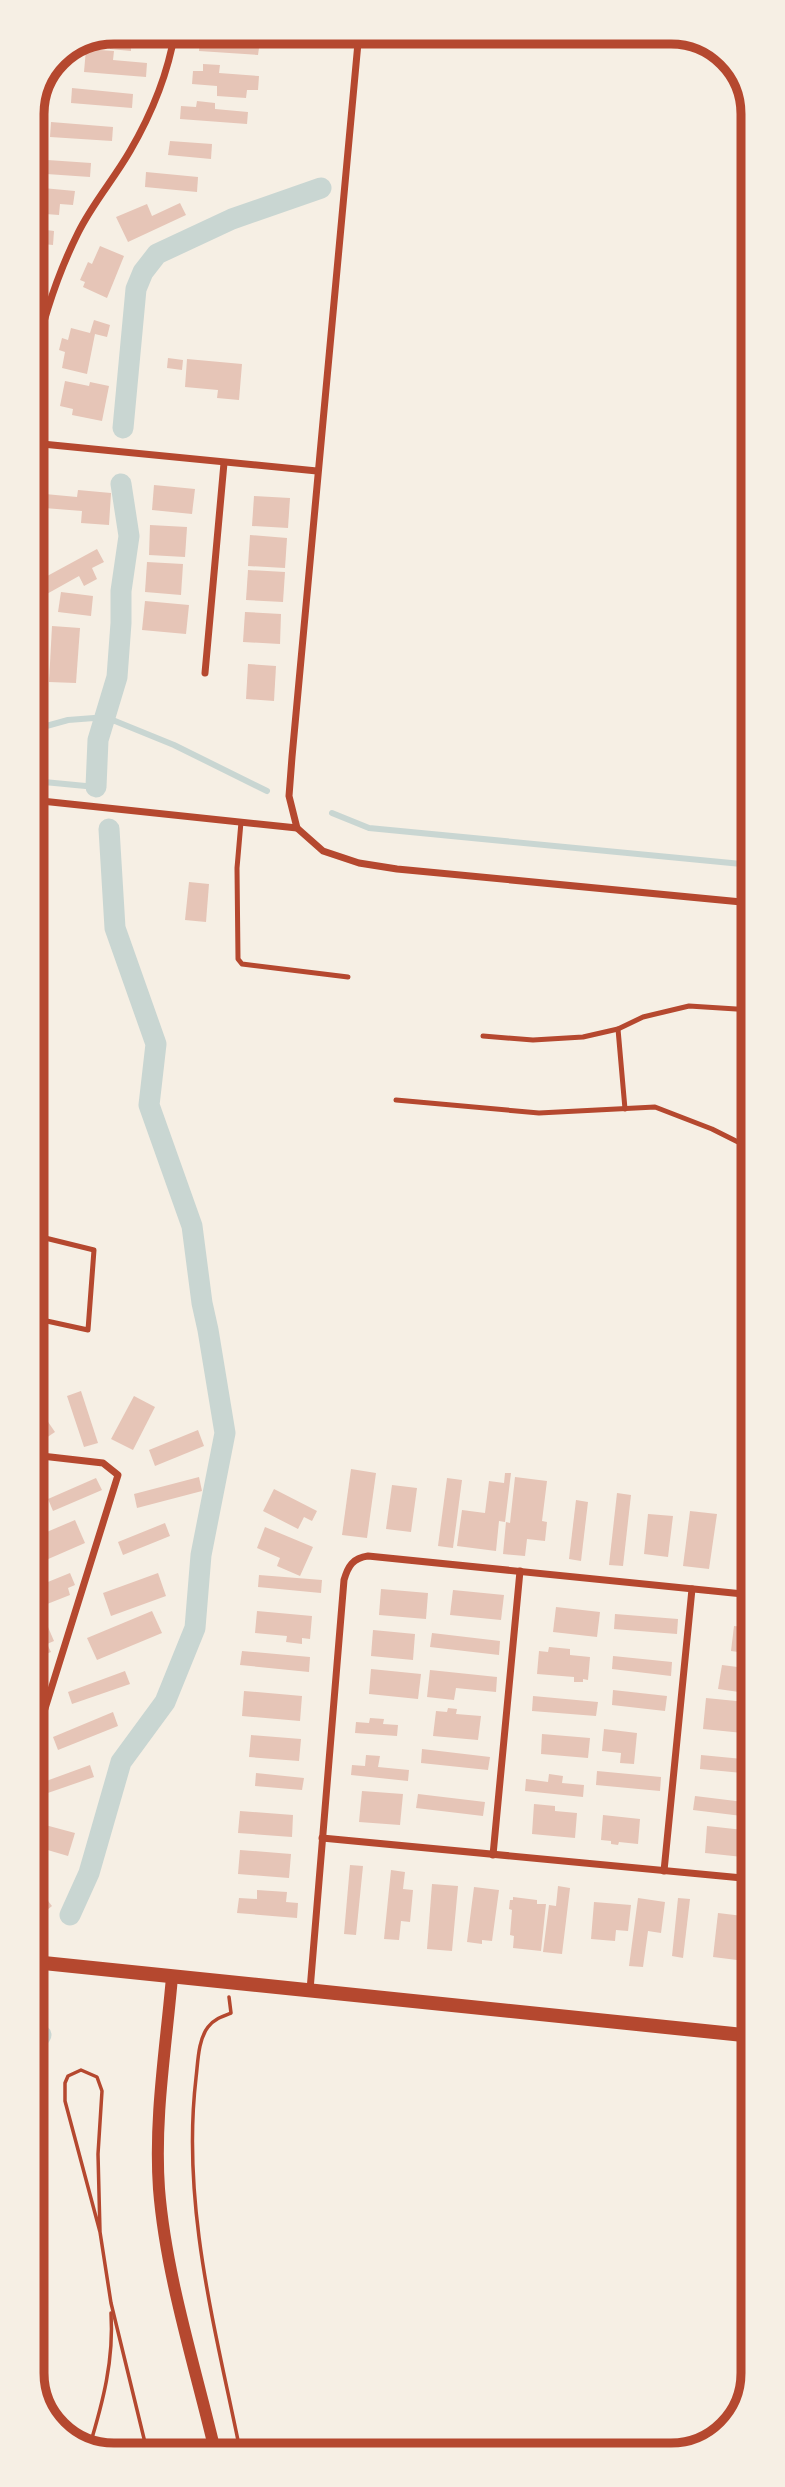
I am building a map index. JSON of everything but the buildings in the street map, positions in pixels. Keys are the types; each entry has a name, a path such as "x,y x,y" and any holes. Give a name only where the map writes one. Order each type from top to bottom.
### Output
{"main road":[{"path":"44,1963 741,2035"}],"street":[{"path":"44,318 52,292 78,233 90,210 130,152 147,116 166,69 172,44"},
{"path":"358,44 289,796 297,828 323,851 359,863 741,902"},
{"path":"44,444 317,471"},
{"path":"205,673 223,463"},
{"path":"44,801 297,828"},
{"path":"44,1456 103,1463 118,1475 44,1712"},
{"path":"310,1990 344,1580 348,1568 357,1558 369,1556 741,1594"},
{"path":"493,1855 520,1571"},
{"path":"664,1871 692,1589"},
{"path":"322,1838 741,1878"},
{"path":"172,1977 159,2108 159,2189 170,2262 213,2443"}],"lane":[{"path":"241,822 237,868 238,959 242,964 348,977"},
{"path":"483,1036 533,1040 583,1037 618,1029 643,1017 689,1006 741,1009"},
{"path":"618,1029 625,1109"},
{"path":"396,1100 539,1113 655,1107 741,1144"},
{"path":"44,1238 94,1250 88,1330 44,1320"}],"path":[{"path":"226,1981 231,2013 209,2024 203,2036 191,2149 200,2249 239,2443"},
{"path":"100,2232 98,2154 102,2091 97,2077 81,2070 68,2076 65,2083 65,2101 100,2232 111,2303 145,2443"},
{"path":"91,2440 111,2361 111,2303"}],"waterway":[{"path":"123,428 136,289 143,272 157,254 232,219 321,188"},
{"path":"96,787 98,740 117,677 121,591 129,536 121,484"},
{"path":"44,727 68,720 94,718 115,721 174,745 267,791"},
{"path":"44,782 96,787"},
{"path":"332,813 369,828 741,864"},
{"path":"70,1915 89,1873 121,1762 165,1702 195,1628 201,1555 225,1433 202,1303 192,1226 149,1105 156,1044 115,928 109,829"}]}
